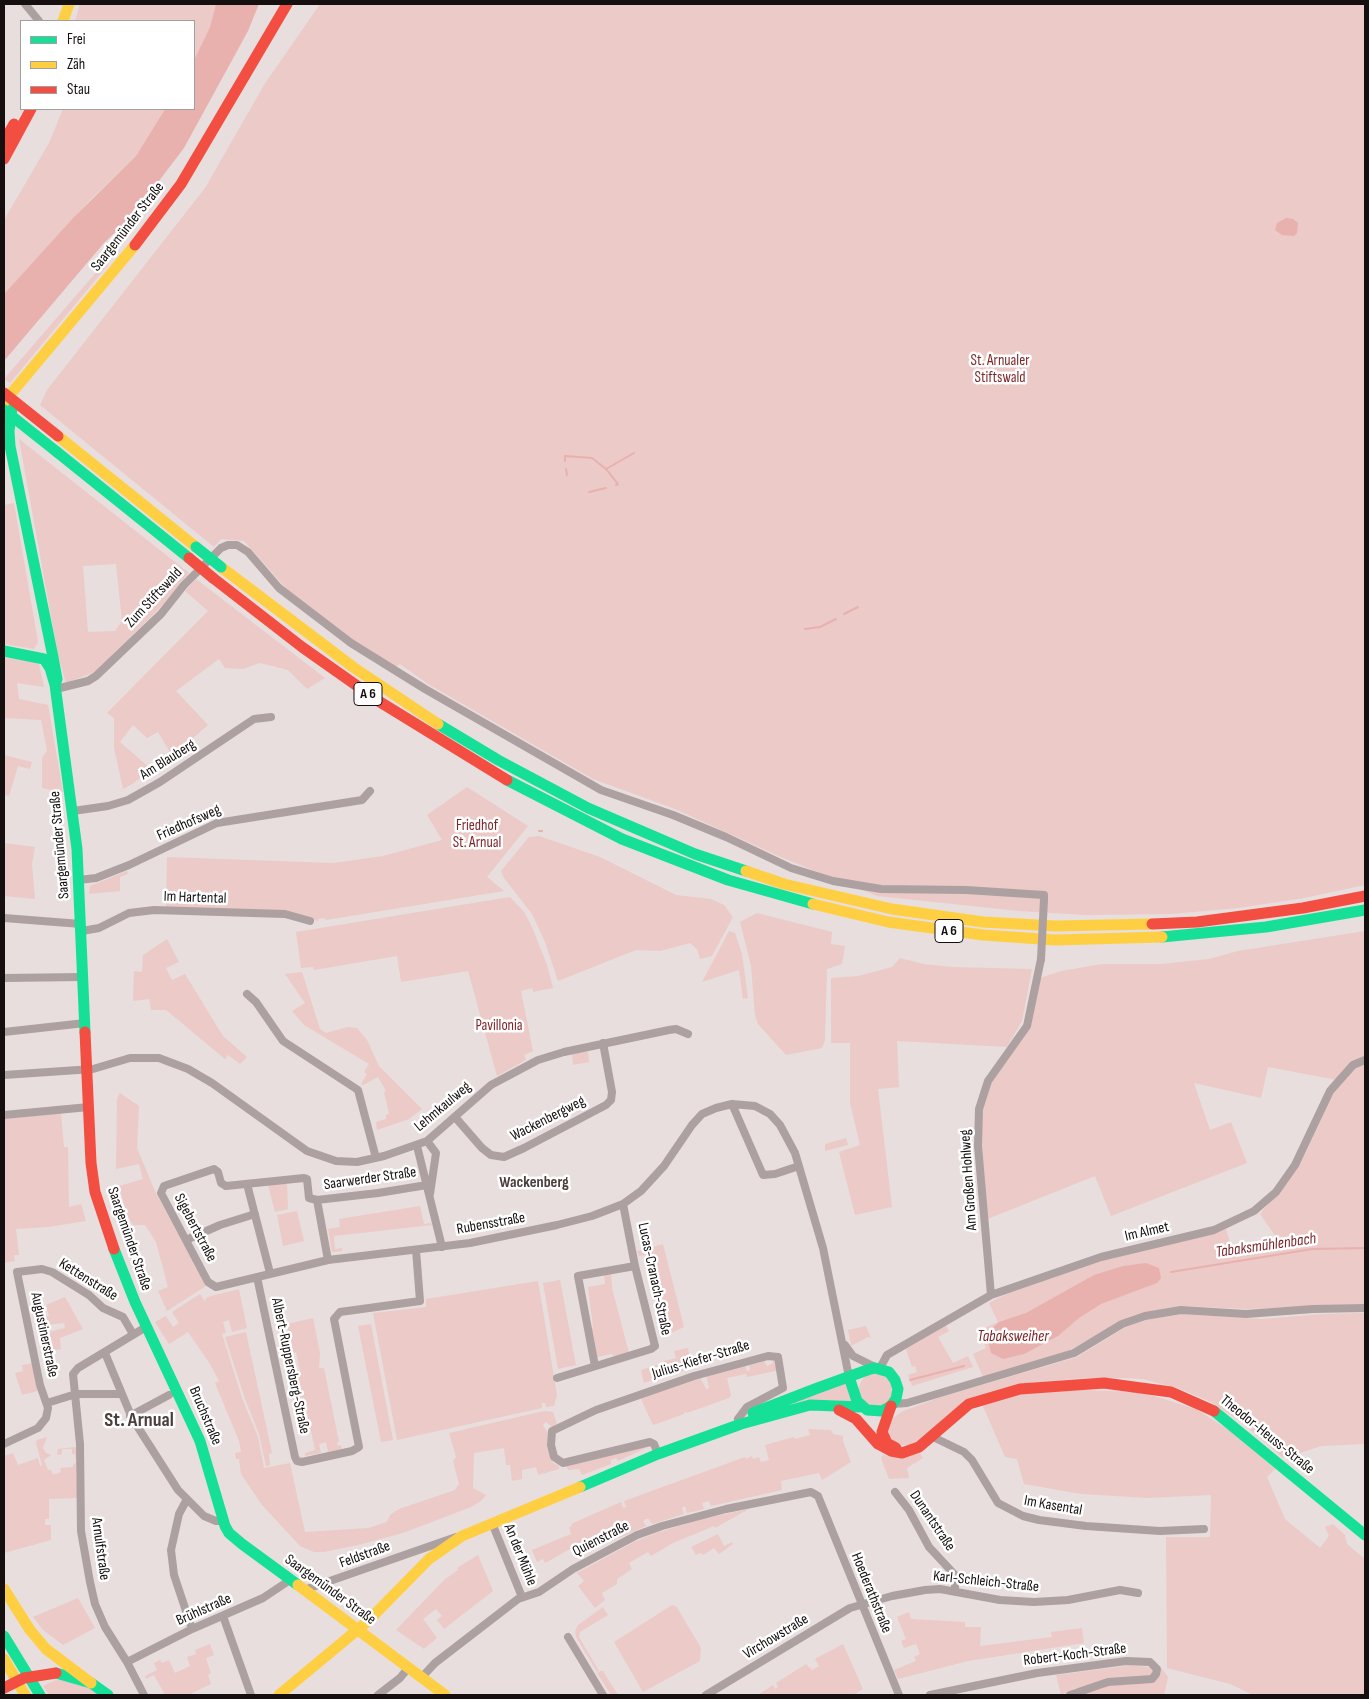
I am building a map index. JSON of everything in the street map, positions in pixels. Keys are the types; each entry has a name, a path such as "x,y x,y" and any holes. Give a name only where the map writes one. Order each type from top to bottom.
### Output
{"main road":[{"path":"63,20 69,4"},
{"path":"71,20 76,4"},
{"name":"Saargemünder Straße","path":"4,402 133,247 181,184 287,4"},
{"path":"4,142 21,110"},
{"path":"4,159 30,110"},
{"path":"48,351 18,392 10,415 9,431 56,672 56,687"},
{"name":"A 6","path":"4,392 221,567 310,635 401,700 464,740 540,784 662,841 757,876 853,901 944,917 1029,925 1154,925 1264,914 1365,896"},
{"name":"A 6","path":"4,410 302,647 380,702 458,752 552,806 659,854 753,889 852,915 945,930 1028,938 1127,940 1266,927 1365,910"},
{"path":"4,651 38,656 44,648 48,634"},
{"name":"Saargemünder Straße","path":"38,656 48,663 56,687 73,811 79,880 91,1163 99,1206 127,1283 146,1327"},
{"name":"Bruchstraße","path":"146,1327 189,1414 208,1465 224,1521"},
{"path":"879,1368 892,1376 897,1384 897,1394 883,1426 883,1438 895,1448 915,1449"},
{"name":"Julius-Kiefer-Straße","path":"279,1695 358,1630 428,1559 462,1536 707,1434 738,1419 849,1377 879,1368"},
{"path":"854,1393 855,1382 862,1373"},
{"path":"849,1377 854,1393 863,1408 860,1415 862,1425"},
{"name":"Theodor-Heuss-Straße","path":"915,1449 969,1404 988,1396 1020,1389 1104,1383 1125,1384 1171,1392 1215,1411 1365,1535"},
{"name":"Julius-Kiefer-Straße","path":"707,1434 800,1407 863,1408 877,1412 892,1405"},
{"path":"830,1406 856,1419 874,1441 883,1448 902,1453 915,1449"},
{"name":"Saargemünder Straße","path":"224,1521 229,1533 445,1695"},
{"path":"4,1589 39,1641 60,1661 108,1695"},
{"path":"4,1636 40,1695"},
{"path":"4,1660 26,1695"},
{"path":"4,1688 29,1677 56,1673 91,1683"}],"street":[{"path":"25,4 39,20"},
{"name":"Zum Stiftswald","path":"56,687 88,681 102,671 161,614 184,585 224,546 233,544 242,547 291,598 365,652 425,689 601,790 682,818 791,868 832,881 882,889 966,890 1044,895 1044,899"},
{"name":"Am Blauberg","path":"73,811 108,806 128,800 167,778 254,719 271,717"},
{"name":"Friedhofsweg","path":"79,880 96,878 129,865 217,823 248,816 362,800 370,791"},
{"name":"Am Großen Hohlweg","path":"991,1295 978,1146 979,1110 988,1081 1027,1026 1041,959 1044,899"},
{"name":"Im Hartental","path":"4,918 81,928 99,928 128,913 154,910 285,914 310,921"},
{"path":"4,978 83,977"},
{"path":"247,994 256,1002 283,1041 358,1090 376,1158"},
{"path":"4,1032 85,1023"},
{"name":"Lehmkaulweg","path":"4,1076 87,1069 130,1058 167,1060 188,1069 212,1083 307,1151 336,1161 358,1162 428,1142 491,1085 523,1066 557,1054 676,1029 688,1034"},
{"name":"Wackenbergweg","path":"455,1117 491,1155 504,1157 530,1145 606,1105 610,1100 612,1092 603,1044"},
{"name":"Im Almet","path":"879,1368 887,1355 991,1295 1101,1257 1219,1228 1254,1211 1276,1192 1302,1154 1330,1091 1353,1065 1365,1060"},
{"path":"732,1104 763,1174 775,1174 799,1166"},
{"name":"Rubensstraße","path":"211,1285 216,1287 328,1260 442,1247 557,1225 623,1204 641,1191 658,1174 697,1118 708,1111 732,1104 755,1106 770,1114 789,1138 799,1166 823,1248 849,1377"},
{"path":"4,1115 89,1107"},
{"path":"428,1142 436,1153 430,1196"},
{"path":"417,1146 442,1247"},
{"name":"Sigebertstraße","path":"211,1285 161,1193 164,1186 214,1169 224,1185 304,1178 307,1179 309,1198 316,1200"},
{"path":"247,1184 270,1273"},
{"name":"Saarwerder Straße","path":"316,1200 426,1185"},
{"path":"316,1200 328,1260"},
{"name":"Lucas-Cranach-Straße","path":"556,1378 652,1349 655,1346 635,1266 623,1204"},
{"path":"186,1240 220,1225 255,1214"},
{"name":"Albert-Ruppersberg-Straße","path":"257,1277 297,1461 352,1451 359,1447 334,1319 336,1314 420,1301 416,1250"},
{"path":"595,1366 578,1276 635,1266"},
{"name":"Kettenstraße","path":"17,1272 42,1269 52,1272 89,1295 103,1308 122,1317 133,1334"},
{"name":"Augustinerstraße","path":"17,1272 40,1385 47,1403"},
{"path":"892,1405 907,1404 1074,1353 1122,1324 1145,1316 1181,1310 1246,1314 1313,1309 1365,1308"},
{"path":"146,1327 104,1353 130,1416 187,1499 208,1518 220,1522 224,1521"},
{"name":"Rubensstraße","path":"842,1339 852,1356 879,1368"},
{"name":"Arnulfstraße","path":"104,1353 74,1370 73,1374 76,1394 81,1531 95,1604 105,1627 127,1662 144,1695"},
{"name":"Julius-Kiefer-Straße","path":"658,1454 654,1444 650,1442 563,1463 554,1456 549,1428 694,1376 768,1356 778,1357 783,1388 746,1407 738,1419"},
{"path":"4,1444 38,1428 46,1418 47,1403 76,1394 121,1394"},
{"path":"130,1416 169,1395"},
{"name":"Im Kasental","path":"931,1436 964,1452 972,1460 998,1503 1023,1516 1086,1526 1160,1531 1204,1528"},
{"name":"Quienstraße","path":"422,1677 435,1663 522,1597 539,1592 598,1555 662,1526 726,1509 811,1492 816,1494 819,1500"},
{"name":"Dunantstraße","path":"895,1492 909,1510 928,1547 955,1574 954,1591"},
{"path":"187,1499 179,1514 171,1550 174,1575 192,1628"},
{"name":"Hoederathstraße","path":"819,1500 898,1695"},
{"name":"An der Mühle","path":"492,1523 522,1597"},
{"name":"Julius-Kiefer-Straße","path":"422,1549 462,1536"},
{"path":"422,1549 428,1559"},
{"name":"Feldstraße","path":"304,1590 422,1549"},
{"name":"Brühlstraße","path":"127,1662 192,1628 259,1600 290,1580"},
{"name":"Karl-Schleich-Straße","path":"862,1604 917,1591 954,1591 1017,1602 1068,1600 1120,1590 1138,1592"},
{"name":"Virchowstraße","path":"706,1695 850,1608 862,1604"},
{"path":"222,1616 251,1695"},
{"path":"568,1637 603,1695"},
{"name":"Robert-Koch-Straße","path":"930,1695 1029,1674 1126,1661 1150,1662 1157,1669 1152,1679 1108,1682 1070,1695"},
{"path":"378,1695 400,1678 409,1667"}],"green space":[{"path":"80,4 216,4 210,27 195,58 195,20 75,20"},
{"name":"St. Arnualer Stiftswald","path":"320,4 1365,4 1365,885 1304,898 1238,908 1172,914 1085,915 1019,911 877,896 783,858 675,809 593,779 428,684 400,664 395,667 349,638 291,594 244,541 221,539 214,547 40,405 47,390 205,188 264,85"},
{"path":"63,110 164,110 136,156 89,201 4,294 4,220 49,143"},
{"path":"105,262 108,265 10,383 4,379"},
{"path":"19,439 189,573 163,605 95,672 66,683 58,655","holes":["116,564 122,621 115,631 88,632 83,566"]},
{"path":"14,503 38,642 34,649 4,644 4,505"},
{"path":"196,579 325,678 307,689 288,670 260,663 243,669 225,668 219,659 176,691 208,725 171,754 158,732 147,738 133,725 120,742 151,769 134,783 123,789 114,748 114,718 107,713 208,611 185,591"},
{"path":"4,658 23,659 39,664 44,687 17,683 19,699 48,705 63,792 42,788 42,758 47,751 41,720 4,718"},
{"path":"4,755 32,762 30,769 18,766 9,796 4,795"},
{"name":"Friedhof St. Arnual","path":"467,787 528,826 487,877 504,891 326,920 324,918 318,919 318,921 285,912 166,907 167,857 334,863 383,856 442,840 427,815"},
{"path":"539,836 600,857 676,895 711,899 724,905 733,917 712,956 700,959 697,949 690,943 660,951 636,950 558,981 545,942 532,914 504,878 501,871 529,837"},
{"path":"4,843 35,847 32,864 35,899 4,896"},
{"path":"127,871 128,874 120,877 120,891 89,894 90,886"},
{"name":"Pavillonia","path":"510,897 524,912 532,927 547,965 553,988 533,992 532,988 521,991 533,1051 524,1055 526,1060 497,1076 468,971 401,982 397,956 314,970 313,967 301,968 296,932"},
{"path":"757,913 832,932 831,944 845,946 842,964 827,969 825,1040 822,1048 786,1055 758,1024 755,1015 751,966 740,922"},
{"path":"729,931 735,933 742,954 748,998 743,999 739,970 702,982"},
{"path":"1365,931 1365,1304 1247,1309 1183,1306 1157,1310 1132,1316 1064,1353 983,1377 973,1354 986,1348 981,1335 985,1328 998,1322 989,1303 1006,1294 1100,1261 1226,1229 1234,1256 1281,1250 1281,1244 1260,1214 1293,1174 1307,1150 1333,1093 1342,1081 1268,1067 1261,1098 1194,1083 1210,1130 1231,1122 1247,1163 1111,1216 1095,1176 985,1220 978,1145 984,1090 1025,1030 1037,979 1061,971 1102,964 1161,964 1209,959 1238,951"},
{"path":"167,939 179,962 166,968 172,980 185,974 223,1036 247,1057 240,1064 228,1055 225,1059 166,1010 151,1010 149,999 133,1001 134,971 142,972 143,955"},
{"path":"900,958 923,964 952,967 1032,969 1022,1021 1007,1047 897,1041 899,1087 878,1089 892,1207 855,1215 839,1152 860,1145 850,1103 850,1043 831,1043 831,978 858,976 892,967"},
{"path":"302,972 320,1029 326,1033 348,1027 357,1028 367,1040 379,1066 422,1109 409,1119 377,1130 376,1122 386,1119 386,1115 389,1114 384,1092 386,1091 378,1077 363,1085 361,1084 367,1074 364,1072 369,1064 304,1025 292,1011 305,1003 285,974"},
{"path":"588,1051 589,1062 573,1065 572,1054"},
{"path":"120,1093 139,1106 137,1148 155,1191 206,1286 167,1311 158,1291 168,1287 156,1242 145,1225 133,1225 126,1213 119,1186 143,1179 139,1164 116,1169 117,1098"},
{"path":"61,1113 64,1147 68,1147 69,1207 81,1204 86,1221 48,1227 16,1229 19,1255 14,1255 15,1261 4,1263 4,1119"},
{"path":"846,1138 848,1145 825,1151 825,1144"},
{"path":"287,1183 288,1209 275,1212 268,1185"},
{"path":"420,1206 424,1224 431,1223 432,1225 334,1236 335,1249 342,1248 342,1251 332,1252 328,1229 340,1227 339,1219"},
{"path":"297,1211 304,1241 283,1246 277,1215"},
{"path":"663,1244 684,1327 671,1333 650,1254 639,1256 637,1251"},
{"path":"611,1273 612,1288 629,1353 615,1357 611,1354 597,1357 591,1330 593,1327 588,1287 605,1284 604,1274"},
{"path":"560,1280 576,1365 558,1369 543,1283"},
{"path":"538,1281 557,1395 554,1406 546,1407 545,1403 542,1403 542,1408 397,1440 373,1313 426,1307 426,1299"},
{"path":"239,1289 247,1328 232,1332 229,1320 223,1322 226,1333 222,1334 242,1398 258,1437 264,1468 290,1463 305,1532 368,1528 387,1522 390,1515 399,1509 455,1490 459,1484 453,1461 456,1457 449,1433 544,1411 553,1412 557,1424 552,1427 546,1422 543,1425 548,1434 547,1442 553,1463 559,1466 559,1469 538,1475 536,1467 522,1470 522,1479 512,1481 510,1465 506,1465 504,1448 474,1453 473,1488 486,1495 481,1501 471,1507 403,1533 358,1545 324,1552 314,1552 300,1546 262,1505 241,1474 239,1459 236,1459 235,1453 241,1452 239,1441 215,1383 219,1381 210,1364 188,1332 169,1344 155,1322 166,1316 173,1327 179,1323 172,1312 200,1294 205,1302 206,1298 211,1296"},
{"path":"65,1297 83,1329 60,1338 61,1349 52,1351 48,1332 65,1328 64,1323 46,1325 45,1317 49,1316 46,1305"},
{"path":"1365,1313 1365,1444 1322,1446 1283,1458 1244,1424 1211,1402 1178,1388 1143,1379 1126,1378 1083,1378 1019,1384 967,1399 917,1442 910,1445 897,1445 886,1436 890,1420 903,1411 941,1397 1077,1357 1124,1328 1146,1320 1182,1314 1263,1319 1322,1314"},
{"path":"313,1318 320,1353 319,1368 324,1368 339,1442 337,1442 338,1446 341,1445 342,1449 328,1452 326,1442 319,1444 321,1453 305,1456 305,1453 315,1450 304,1398 293,1400 291,1393 300,1391 297,1373 300,1372 296,1352 293,1353 287,1324"},
{"path":"371,1324 393,1440 381,1442 358,1326"},
{"path":"946,1325 949,1331 938,1337 953,1363 968,1356 973,1367 912,1386 908,1375 917,1372 915,1366 912,1367 906,1349"},
{"path":"866,1326 871,1338 868,1337 851,1346 848,1330"},
{"path":"246,1332 272,1453 269,1454 270,1465 266,1466 259,1434 244,1396 225,1337"},
{"path":"688,1348 692,1368 644,1383 641,1370 676,1358 674,1351"},
{"path":"773,1358 780,1370 747,1377 746,1374 727,1378 731,1395 729,1398 687,1413 685,1411 684,1414 653,1425 640,1397 700,1377 706,1389 709,1388 706,1375 745,1365 747,1371 750,1370 749,1365 764,1360 767,1366 773,1363"},
{"path":"33,1363 38,1391 22,1395 15,1373 23,1371 22,1365"},
{"path":"876,1373 888,1378 893,1390 888,1402 876,1407 864,1402 859,1390 864,1378"},
{"path":"846,1382 853,1406 793,1404 793,1401"},
{"path":"1082,1390 1141,1392 1196,1409 1238,1436 1275,1469 1267,1477 1285,1519 1320,1548 1329,1536 1325,1527 1333,1524 1345,1535 1347,1544 1365,1559 1365,1695 1253,1695 1230,1684 1167,1668 1166,1537 1210,1537 1211,1495 1149,1498 1081,1494 1024,1484 1017,1459 1005,1457 982,1404 1020,1394"},
{"path":"808,1429 831,1430 833,1434 843,1436 851,1462 822,1480 819,1473 781,1481 782,1490 711,1506 709,1501 702,1503 704,1509 687,1513 685,1506 682,1508 684,1514 652,1524 649,1519 646,1519 643,1521 646,1526 612,1541 606,1529 545,1563 543,1559 537,1562 532,1550 571,1534 569,1527 572,1526 571,1524 621,1502 623,1508 626,1507 624,1501 745,1457 746,1459 752,1456 753,1459 759,1457 761,1462 769,1460 765,1445 794,1437 795,1439 810,1435"},
{"path":"47,1437 43,1448 46,1453 51,1455 44,1460 48,1470 51,1470 53,1475 61,1472 60,1468 73,1467 73,1464 76,1463 75,1454 72,1454 72,1449 62,1449 62,1454 57,1455 58,1449 76,1447 77,1498 49,1499 49,1519 45,1519 45,1525 51,1525 51,1540 4,1553 4,1456 13,1453 18,1465 38,1458 40,1466 42,1465 36,1443 37,1440"},
{"path":"650,1446 618,1461 616,1458 611,1460 611,1464 582,1475 579,1469 568,1470 566,1465"},
{"path":"920,1453 923,1458 907,1468 909,1478 889,1479 881,1458 883,1455 901,1458"},
{"path":"749,1509 715,1528 714,1526 673,1543 651,1556 648,1552 629,1563 632,1569 617,1579 617,1584 602,1593 605,1600 595,1608 578,1586 584,1581 577,1573 634,1542 702,1519"},
{"path":"718,1534 724,1546 732,1542 733,1544 719,1554 714,1548 703,1555 701,1553 696,1555 691,1547"},
{"path":"478,1555 493,1591 444,1629 437,1620 442,1616 436,1609 423,1619 437,1638 424,1649 396,1630 444,1580 458,1570 457,1568"},
{"path":"78,1598 95,1628 63,1645 43,1630 33,1617"},
{"path":"672,1605 676,1606 701,1648 700,1661 643,1692 614,1642"},
{"path":"603,1607 608,1615 580,1632 579,1637 599,1671 597,1672 576,1637 575,1631 578,1625"},
{"path":"909,1612 911,1619 965,1622 965,1627 981,1627 980,1646 1052,1637 1051,1632 1082,1628 1084,1643 968,1661 898,1679 894,1670 916,1661 914,1657 920,1654 916,1644 904,1648 901,1641 906,1639 897,1617"},
{"path":"210,1644 214,1655 206,1658 211,1673 208,1675 211,1684 192,1693 193,1695 165,1695 154,1675 146,1679 145,1676 157,1670 154,1663 160,1660 162,1663 169,1660 175,1673 190,1666 187,1657 196,1654 195,1650"},
{"path":"843,1644 863,1689 853,1695 758,1695 773,1685 775,1689 778,1687 776,1683 806,1664 812,1670 819,1666 815,1659"},
{"path":"1133,1665 1162,1669 1168,1677 1164,1695 1079,1695 1076,1688 1061,1695 1056,1675"},
{"path":"603,1671 618,1695 611,1695 597,1673"},
{"path":"66,1679 77,1682 101,1695 49,1695 43,1686 56,1680"}],"water":[{"path":"216,4 259,4 248,31 184,148 133,215 104,243 4,361 4,294 74,217 136,156 164,110 195,110 195,58 210,27"},
{"path":"1286,218 1293,219 1298,223 1297,233 1294,236 1282,235 1275,230 1277,223"},
{"name":"Tabaksweiher","path":"1146,1263 1159,1268 1161,1278 1157,1283 1101,1304 1079,1318 1058,1336 1024,1354 1003,1359 991,1353 987,1337 989,1331 999,1322 1026,1313 1094,1275 1123,1266"}],"waterway":[{"path":"606,469 634,453"},
{"path":"565,461 565,456 592,458 606,469 618,484 616,485"},
{"path":"566,469 567,475"},
{"path":"589,492 606,488"},
{"path":"844,614 858,607"},
{"path":"805,629 820,627 836,619"},
{"name":"Tabaksmühlenbach","path":"1171,1272 1312,1249 1365,1248"},
{"name":"Tabaksmühlenbach","path":"910,1380 964,1366"}],"traffic: fast":[{"path":"12,408 9,431 10,446 53,657 57,679 55,685"},
{"path":"4,410 57,452"},
{"path":"57,452 189,558"},
{"path":"196,547 221,567"},
{"path":"4,651 44,659 50,668 55,685 77,849 85,1032"},
{"path":"438,724 498,760 588,808 695,854 746,871"},
{"path":"507,780 622,839 728,880 813,904"},
{"path":"1162,937 1266,927 1365,910"},
{"path":"114,1249 135,1302 200,1441 225,1526 229,1533 242,1544 298,1585"},
{"path":"753,1413 815,1389 870,1369 875,1368 889,1372 895,1380 898,1389 896,1399 891,1406 882,1411 867,1410 857,1401 849,1377"},
{"path":"580,1487 658,1454 741,1424 810,1405 862,1407"},
{"path":"1214,1411 1365,1535"},
{"path":"4,1636 40,1695"},
{"path":"56,1673 91,1683 108,1695"}],"traffic: slow":[{"path":"63,20 69,4"},
{"path":"4,402 135,245"},
{"path":"58,436 196,547"},
{"path":"221,567 353,667 438,724"},
{"path":"746,871 784,884 892,909 983,922 1056,926 1152,924"},
{"path":"813,904 888,922 983,935 1055,940 1162,937"},
{"path":"279,1695 368,1621 429,1559 462,1536 580,1487"},
{"path":"298,1585 445,1695"},
{"path":"4,1589 30,1630 46,1649 91,1683"},
{"path":"4,1659 25,1695"}],"traffic: jam":[{"path":"135,245 181,184 287,4"},
{"path":"4,159 30,110"},
{"path":"4,142 14,124"},
{"path":"4,393 58,436"},
{"path":"189,558 213,578"},
{"path":"213,578 302,647 380,702 507,780"},
{"path":"1152,924 1197,922 1303,908 1365,896"},
{"path":"85,1032 91,1163 95,1192 114,1249"},
{"path":"839,1410 856,1419 878,1444 891,1451 902,1453 919,1447 969,1404 1020,1389 1104,1383 1171,1392 1214,1411"},
{"path":"891,1406 882,1432 887,1443 896,1448"},
{"path":"4,1688 24,1678 56,1673"}],"district":[{"name":"Wackenberg","path":"534,1183"},
{"name":"St. Arnual","path":"139,1421"}]}
